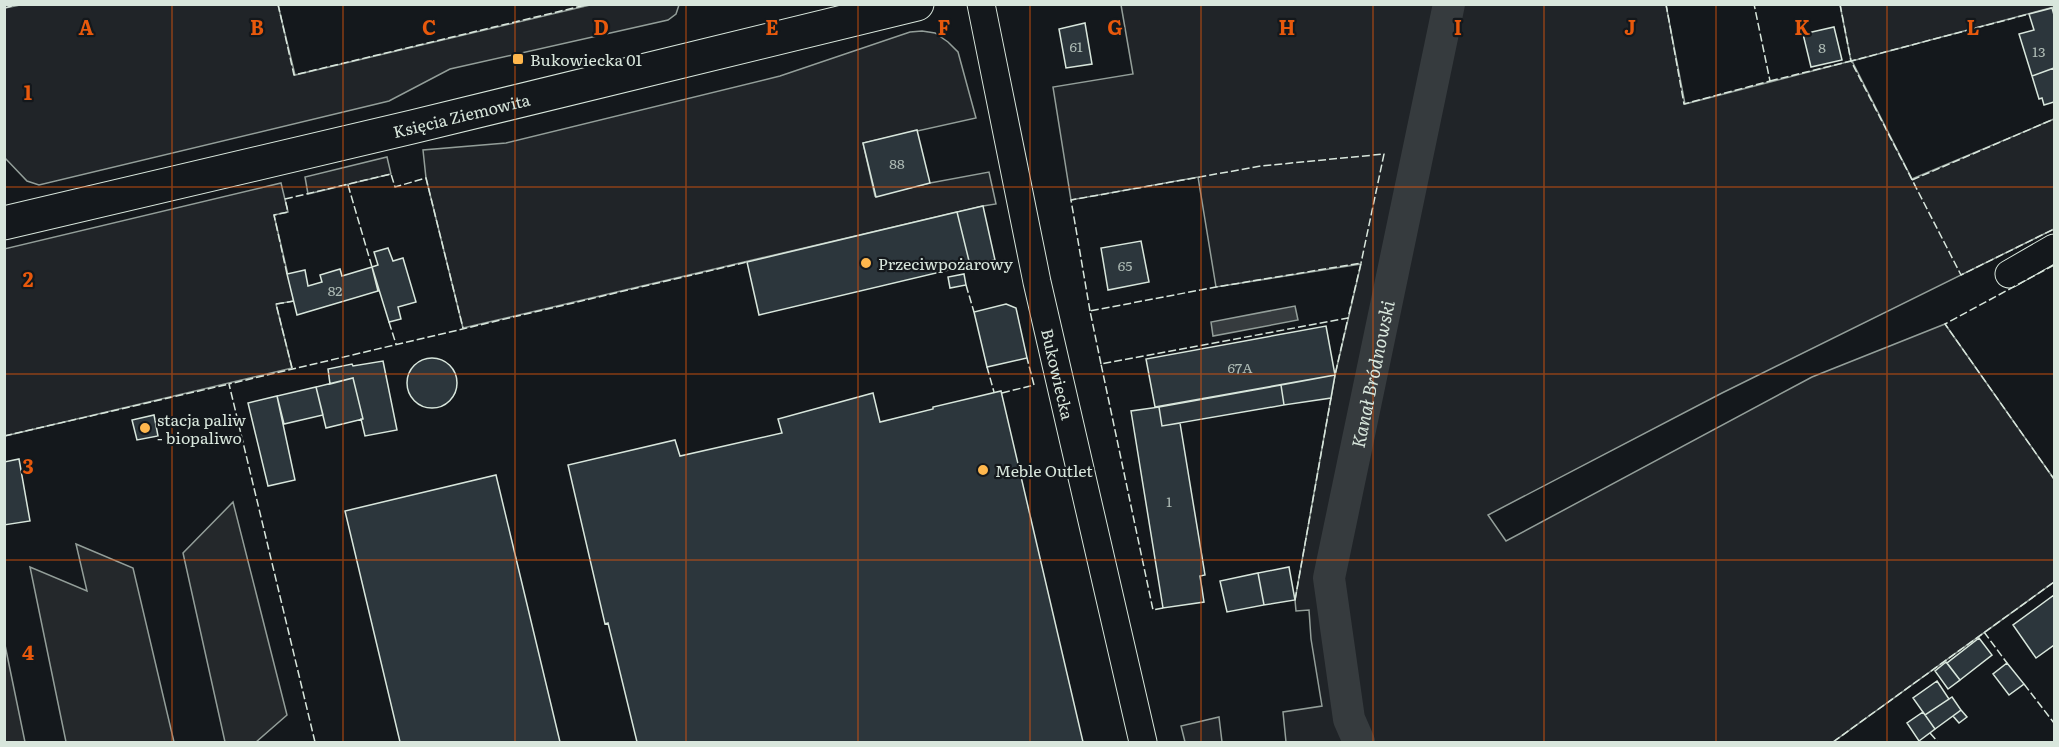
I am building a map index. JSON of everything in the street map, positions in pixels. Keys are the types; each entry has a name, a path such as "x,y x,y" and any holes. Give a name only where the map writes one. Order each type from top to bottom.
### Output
{"street":[{"name":"Księcia Ziemowita","path":"4,223 918,4"},
{"name":"Bukowiecka","path":"981,4 1037,282 1143,742"},
{"path":"2009,274 2055,248"}],"shaded area":[{"path":"20,5 278,5 295,75 590,5 679,5 676,14 668,20 450,69 389,101 39,185 27,181 5,158 5,8"},
{"path":"1121,5 1666,5 1685,104 1851,61 1840,5 2054,5 2054,7 1852,61 1912,179 2054,119 2054,229 1722,393 1488,515 1506,541 1812,377 1945,324 2054,479 2054,582 1833,742 1286,742 1283,712 1322,706 1311,639 1309,610 1296,611 1295,600 1335,375 1361,264 1216,287 1198,177 1071,200 1053,87 1133,74"},
{"path":"910,32 935,33 958,52 976,118 863,143 875,196 989,172 996,204 463,328 426,178 423,150 506,143 780,76"},
{"path":"387,157 391,174 308,194 305,177"},
{"path":"281,183 288,212 274,215 294,301 276,304 292,368 5,436 4,249"},
{"path":"1295,306 1298,320 1213,336 1211,322"},
{"path":"233,502 287,715 256,742 225,742 183,553"},
{"path":"76,544 133,568 174,742 66,742 30,567 87,591"},
{"path":"5,645 25,742 5,742"},
{"path":"1219,717 1222,742 1185,742 1181,726"}],"building":[{"path":"2052,8 2054,68 2032,76 2019,34 2034,30 2029,14"},
{"path":"1085,23 1092,64 1066,68 1059,29"},
{"path":"1834,27 1842,60 1811,67 1803,34"},
{"path":"2054,68 2054,102 2044,105 2042,98 2039,99 2032,76"},
{"path":"917,130 930,183 876,197 863,143"},
{"path":"983,206 995,260 970,265 957,212"},
{"path":"957,212 970,265 759,315 747,262"},
{"path":"1141,241 1149,282 1108,290 1101,248"},
{"path":"388,248 393,261 403,258 416,302 398,307 401,319 389,322 372,267 378,265 374,252"},
{"path":"372,267 378,291 297,315 287,274 305,270 308,286 322,282 320,275 340,269 342,276"},
{"path":"964,274 966,285 950,288 948,277"},
{"path":"1006,304 1016,308 1027,358 987,367 974,312"},
{"path":"1326,326 1335,375 1155,407 1146,359"},
{"path":"427,358 437,358 450,365 457,378 457,388 450,401 437,408 427,408 418,404 411,397 407,388 407,378 411,369 418,362"},
{"path":"383,361 397,430 365,436 353,378 330,384 328,369"},
{"path":"1335,375 1331,398 1284,405 1281,385"},
{"path":"353,378 363,419 326,428 316,387"},
{"path":"1281,385 1284,405 1162,426 1159,407"},
{"path":"316,387 323,415 284,424 277,396"},
{"path":"1001,391 1083,742 637,742 608,623 605,624 568,465 675,440 680,456 782,433 778,419 873,393 880,422"},
{"path":"277,396 295,480 268,486 248,403"},
{"path":"1159,407 1162,426 1180,423 1205,575 1200,576 1204,602 1163,608 1131,411"},
{"name":"stacja paliw - biopaliwo","path":"154,415 158,436 137,440 132,420"},
{"path":"19,459 30,521 4,525 4,462"},
{"path":"496,475 560,742 400,742 345,511"},
{"path":"1289,567 1295,600 1264,605 1258,573"},
{"path":"1258,573 1264,605 1227,612 1220,581"},
{"path":"2054,595 2054,645 2036,658 2013,625"},
{"path":"1979,638 1992,655 1960,680 1947,663"},
{"path":"1946,662 1960,680 1948,689 1935,671"},
{"path":"2007,663 2024,684 2009,695 1993,674"},
{"path":"1937,681 1949,699 1925,715 1913,698"},
{"path":"1952,697 1961,710 1935,729 1925,715"},
{"path":"1961,710 1967,717 1959,723 1953,716"},
{"path":"1923,712 1935,729 1919,741 1907,723"}],"waterway":[{"name":"Kanał Bródnowski","path":"1359,742 1349,719 1329,578 1449,4"}],"fence":[{"path":"4,8 20,4"},
{"path":"278,4 294,75 590,4"},
{"path":"1666,4 1684,104 1770,81 1754,4"},
{"path":"1840,4 1851,61 2029,14"},
{"path":"1770,81 1851,61 1961,275 2054,229"},
{"path":"1912,180 2054,119"},
{"path":"1090,311 1071,200 1261,166 1384,154 1361,263"},
{"path":"287,274 274,215 288,212 285,199 391,174 395,187 426,178 463,328"},
{"path":"348,185 372,267"},
{"path":"315,742 229,384 747,262"},
{"path":"1101,364 1090,311 1361,263 1348,318"},
{"path":"2054,265 1945,324 2054,479"},
{"path":"966,285 974,312"},
{"path":"292,368 276,304 294,301"},
{"path":"1163,608 1153,610 1101,364 1348,318 1335,375"},
{"path":"389,322 396,344"},
{"path":"1002,393 1034,385 1027,358"},
{"path":"987,367 994,392"},
{"path":"4,436 229,384"},
{"path":"1295,600 1331,398"},
{"path":"1833,742 2054,582"},
{"path":"1984,632 2007,663"},
{"path":"2024,684 2054,723"},
{"path":"1930,733 1938,742"}],"place":[{"name":"Bukowiecka 01","path":"518,59"},
{"name":"Przeciwpożarowy","path":"866,263"},
{"name":"stacja paliw - biopaliwo","path":"145,428"},
{"name":"Meble Outlet","path":"983,470"}]}
